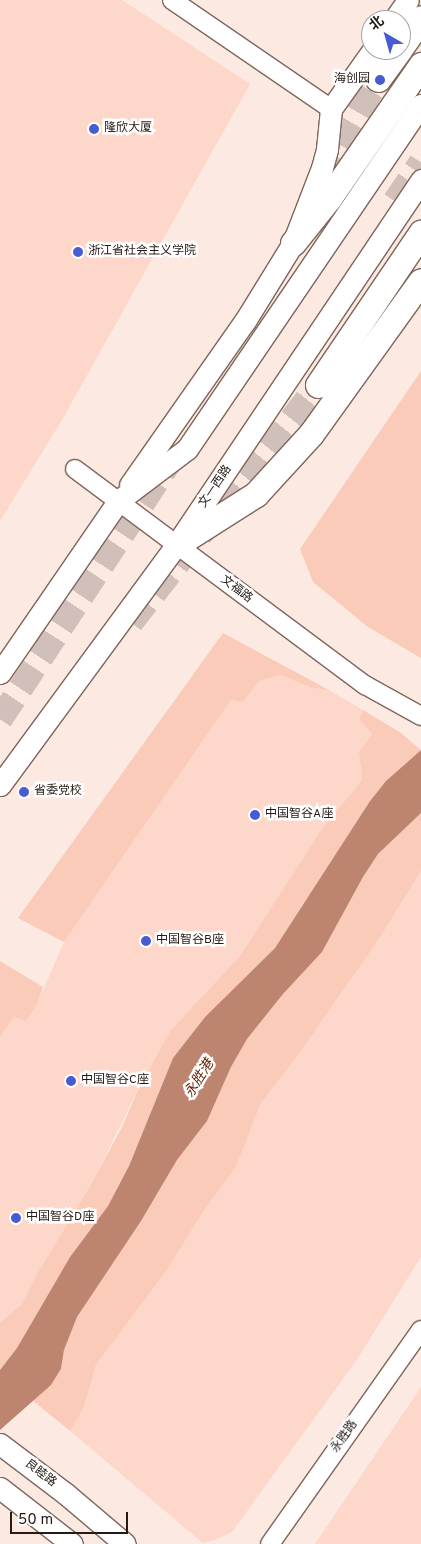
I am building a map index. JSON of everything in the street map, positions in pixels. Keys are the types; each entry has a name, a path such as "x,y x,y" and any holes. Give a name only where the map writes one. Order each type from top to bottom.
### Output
{"highway":[{"path":"411,32 421,18"},
{"path":"378,79 391,60"},
{"path":"293,243 328,198 421,65"},
{"path":"318,385 421,232"},
{"path":"176,545 256,494 311,434 421,281"}],"main road":[{"path":"0,673 245,321 293,243 322,168 327,149 332,109 366,60"},
{"path":"118,501 187,449 421,105"},
{"name":"文一西路","path":"0,785 176,545 421,180"},
{"name":"良睦路","path":"0,1444 24,1461 125,1544"},
{"path":"0,1488 72,1544"}],"street":[{"path":"172,0 332,109"},
{"name":"文福路","path":"75,469 365,685 401,707 421,716"},
{"name":"永胜路","path":"270,1544 421,1330"}],"shaded area":[{"name":"浙江省社会主义学院","path":"0,0 122,0 250,84 62,420 0,521"},
{"path":"421,371 421,658 368,627 313,582 300,549"},
{"path":"223,633 329,690 312,688 280,675 259,681 243,702 231,700 64,942 18,918"},
{"path":"280,675 312,688 329,690 363,710 359,719 372,734 359,752 362,780 321,831 240,956 170,1031 90,1186 37,1274 22,1304 0,1323 0,1037 14,1017 38,1002 64,942 231,700 243,702 259,681"},
{"path":"363,710 401,733 421,750 386,781 370,801 275,948 205,1017 173,1058 129,1166 108,1206 70,1257 17,1348 0,1370 0,1323 22,1304 37,1274 90,1186 122,1127 139,1088 170,1031 240,956 322,829 362,780 359,752 372,734 359,719"},
{"path":"421,813 421,871 379,939 298,1055 261,1103 236,1167 202,1213 167,1270 96,1365 84,1407 70,1431 32,1400 51,1385 61,1369 64,1350 77,1317 141,1221 177,1160 207,1121 231,1067 247,1039 283,994 322,952 363,877 378,854"},
{"path":"421,871 421,1257 358,1358 232,1532 203,1543 70,1431 84,1407 96,1365 167,1270 202,1212 236,1167 261,1103 298,1055 379,939"},
{"path":"0,961 43,987 38,1002 26,1021 14,1017 0,1037"},
{"path":"421,1387 421,1544 315,1544"}],"water":[{"name":"永胜港","path":"421,750 421,813 378,854 363,877 322,952 283,994 247,1039 231,1067 207,1121 177,1160 141,1221 77,1317 64,1350 61,1369 51,1385 0,1430 0,1370 17,1348 70,1257 108,1206 129,1166 173,1058 205,1017 275,948 370,801 386,781"}],"tunnel":[{"path":"321,176 378,79"},
{"path":"395,201 421,162"},
{"path":"131,622 318,385"},
{"path":"0,719 170,461"}],"place":[{"name":"海创园","path":"380,80"},
{"name":"隆欣大厦","path":"94,129"},
{"name":"浙江省社会主义学院","path":"78,252"},
{"name":"省委党校","path":"24,792"},
{"name":"中国智谷A座","path":"255,815"},
{"name":"中国智谷B座","path":"146,941"},
{"name":"中国智谷C座","path":"71,1081"},
{"name":"中国智谷D座","path":"16,1218"}]}
